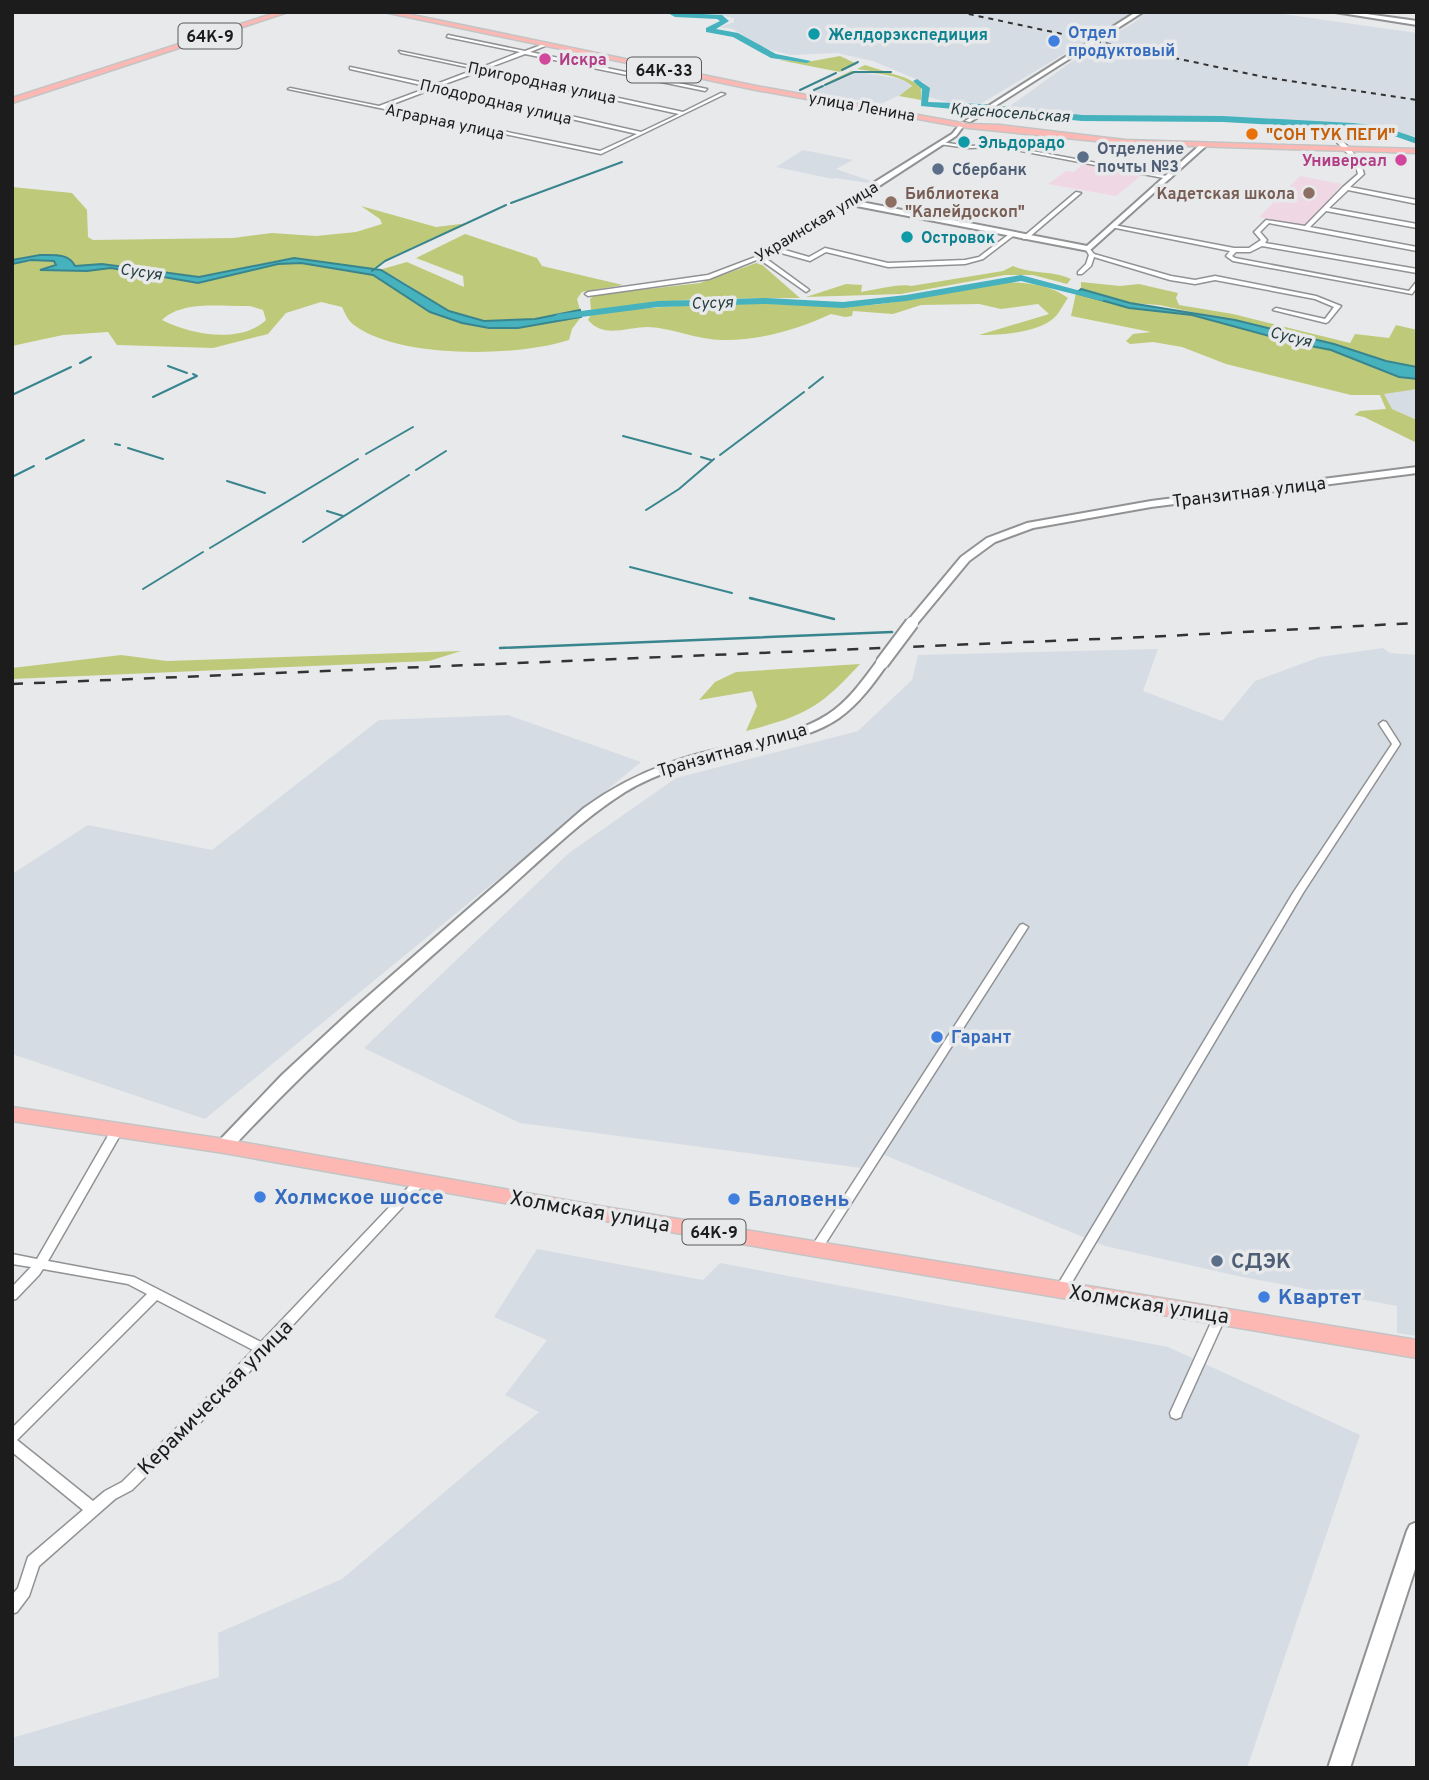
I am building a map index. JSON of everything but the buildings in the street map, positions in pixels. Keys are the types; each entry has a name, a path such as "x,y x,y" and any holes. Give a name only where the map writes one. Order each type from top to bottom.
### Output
{"main road":[{"name":"64К-9","path":"12,101 285,12"},
{"path":"380,12 403,16"},
{"name":"64К-33","path":"387,12 798,95"},
{"name":"Украинская улица","path":"849,202 1140,12"},
{"path":"1338,12 1417,23"},
{"name":"улица Ленина","path":"798,95 927,117 1102,140 1346,151 1417,151"},
{"path":"952,119 966,119 984,113 984,121 1010,129"},
{"name":"улица Ленина","path":"927,117 972,123"},
{"path":"954,135 972,123"},
{"path":"849,202 1090,252 1203,145"},
{"name":"Транзитная улица","path":"224,1146 264,1102 447,935 592,810 622,788 654,772 794,734 822,723 840,712 855,698 965,559 991,540 1031,525 1151,504 1417,470"},
{"name":"Холмская улица","path":"12,1114 224,1146 421,1182 1417,1349"},
{"path":"1339,1768 1415,1544"}],"street":[{"path":"448,36 705,90"},
{"path":"381,108 544,45"},
{"name":"Пригородная улица","path":"401,52 683,113"},
{"name":"Плодородная улица","path":"352,68 640,134"},
{"name":"Аграрная улица","path":"290,89 601,153 640,134"},
{"path":"640,134 723,94"},
{"path":"1306,228 1361,174 1355,158 1326,127"},
{"path":"942,142 968,147 1000,146 1169,177"},
{"path":"1345,188 1417,202"},
{"path":"1025,238 1078,193"},
{"name":"Украинская улица","path":"588,294 709,277 760,257 849,202"},
{"path":"1325,209 1417,226"},
{"path":"1114,227 1234,250 1250,250 1264,240 1257,232 1268,221 1417,249"},
{"path":"774,249 810,258 825,250 888,265 965,262 981,258 1010,236"},
{"path":"1261,244 1417,271"},
{"path":"1234,250 1229,256 1233,259 1410,293 1417,283"},
{"path":"1080,273 1089,265 1090,252 1159,276 1195,282 1215,278 1316,298 1338,306 1326,321 1276,310"},
{"path":"760,257 806,290"},
{"path":"1061,1290 1298,893 1396,744 1383,724"},
{"path":"816,1249 1023,927"},
{"path":"12,1296 39,1264 117,1130"},
{"name":"Керамическая улица","path":"12,1607 24,1591 33,1562 110,1495 127,1486 264,1349 421,1182"},
{"path":"12,1259 130,1280 264,1349"},
{"path":"12,1437 156,1293"},
{"path":"1176,1413 1220,1316"},
{"path":"12,1444 93,1509"}],"shaded area":[{"path":"705,12 1134,12 982,103 948,102 928,97 925,83 873,61 837,53 791,55 763,48 733,29 720,27 734,22 734,18"},
{"path":"1147,12 1269,12 1417,33 1417,137 1358,123 1274,121 1221,116 1173,118 1074,115 1010,106 1074,60 1095,49 1089,47 1132,24"},
{"path":"859,72 900,79 908,82 912,89 881,104 811,92"},
{"path":"803,150 853,160 836,169 871,181 867,183 833,179 776,167"},
{"path":"1083,164 1143,174 1116,196 1048,184 1066,171 1074,172"},
{"name":"Кадетская школа","path":"1300,176 1342,184 1306,226 1259,217"},
{"path":"1417,389 1417,420 1392,409 1383,393"},
{"path":"1383,648 1390,653 1417,655 1417,1336 1397,1333 1397,1306 1238,1276 1105,1246 882,1154 869,1169 520,1123 364,1048 569,853 676,778 858,731 912,680 918,655 1158,649 1143,691 1222,721 1255,681 1320,657"},
{"path":"508,715 641,762 205,1119 12,1054 12,874 88,825 212,850 379,720"},
{"path":"537,1249 703,1280 720,1263 1168,1347 1360,1435 1247,1768 12,1768 12,1738 219,1677 218,1633 342,1579 539,1412 505,1395 547,1340 494,1317"}],"green space":[{"path":"840,56 857,64 840,72 779,60 807,62"},
{"path":"865,65 906,78 921,86 921,100 899,96 912,86 908,82 878,74 853,74 824,84 851,71 871,71 857,69"},
{"path":"12,187 72,193 87,210 88,237 93,240 233,238 272,233 316,236 356,232 382,224 380,219 361,206 436,227 469,223 385,261 374,269 280,260 199,277 103,265 74,266 57,255 12,260"},
{"path":"465,234 537,258 542,266 623,285 582,292 577,299 580,310 514,321 479,321 448,311 379,270 407,262 464,287 463,276 416,258"},
{"path":"45,259 55,261 56,266 44,270 87,271 110,268 198,283 278,264 301,263 373,275 430,312 462,323 489,328 518,328 581,317 572,329 569,340 547,346 490,352 459,352 399,344 374,336 354,325 342,307 321,302 286,313 268,334 213,348 117,345 108,332 63,335 12,346 12,264","holes":["250,306 263,310 266,320 256,328 230,335 187,330 162,320 192,307"]},
{"path":"759,262 800,298 695,299 591,310 590,299 595,295 700,283"},
{"path":"1013,266 1071,279 1067,284 1033,275 1005,275 901,294 806,297 846,284 862,285 861,292 1003,271"},
{"path":"1005,282 1046,287 1068,298 1057,315 1039,327 1019,332 979,335 1049,314 1038,304 1001,309 979,304 921,305 893,314 853,311 852,316 845,317 831,314 778,333 736,340 704,338 648,327 608,331 594,326 588,320 591,314 679,306 877,304"},
{"path":"1081,282 1120,286 1139,284 1178,293 1176,298 1179,305 1233,314 1350,343 1355,334 1389,338 1396,325 1417,330 1417,367 1258,326 1159,305 1130,303 1081,289"},
{"path":"1076,293 1129,308 1192,315 1331,350 1399,377 1417,379 1417,389 1384,394 1392,409 1417,420 1417,443 1364,417 1354,415 1360,411 1386,409 1380,395 1351,395 1226,364 1182,347 1153,342 1130,344 1126,341 1133,334 1151,332 1071,316"},
{"path":"461,651 429,661 12,679 12,668 121,655 167,661"},
{"path":"860,664 822,701 797,715 746,731 757,706 752,691 699,700 715,682 736,672"}],"water":[{"path":"40,255 65,257 75,266 102,264 199,277 294,258 381,270 449,311 484,321 535,319 580,310 581,317 518,328 489,328 462,323 430,312 373,275 301,263 278,264 198,283 111,268 87,271 40,270 56,265 54,261 31,260 12,264 12,260"},
{"path":"1081,289 1130,303 1235,320 1334,344 1386,361 1417,367 1417,379 1399,377 1331,350 1192,315 1129,308 1076,293"}],"waterway":[{"name":"Красносельская","path":"669,12 675,15 719,17 725,21 709,30 735,35 774,56 807,61"},
{"path":"842,70 858,62"},
{"path":"825,85 854,72 891,72"},
{"path":"800,90 836,73"},
{"name":"Красносельская","path":"917,81 926,88 924,104 941,107 984,107 1082,118 1223,119 1353,126 1381,129 1417,141"},
{"path":"814,90 823,86"},
{"path":"511,203 622,162"},
{"path":"372,271 385,261 506,205"},
{"name":"Сусуя","path":"558,317 658,304 766,301 843,305 906,298 1021,278 1102,298"},
{"path":"80,363 91,357"},
{"path":"168,366 187,373"},
{"path":"12,395 71,367"},
{"path":"153,397 197,376 193,374"},
{"path":"809,388 823,377"},
{"path":"720,455 804,392"},
{"path":"366,454 413,427"},
{"path":"623,436 691,454"},
{"path":"46,459 84,440"},
{"path":"115,444 120,445"},
{"path":"128,448 163,459"},
{"path":"416,470 446,451"},
{"path":"701,457 711,460"},
{"path":"210,548 358,459"},
{"path":"646,510 679,489 714,459"},
{"path":"12,477 34,466"},
{"path":"303,542 409,475"},
{"path":"227,481 265,493"},
{"path":"327,511 343,516"},
{"path":"143,589 203,552"},
{"path":"630,567 732,593"},
{"path":"753,599 750,598 834,619"},
{"path":"500,648 892,632"}],"railway":[{"path":"959,12 1264,77 1417,100"},
{"path":"12,684 1146,637 1417,623"}],"place":[{"name":"Желдорэкспедиция","path":"814,34"},
{"name":"Отдел продуктовый","path":"1054,41"},
{"name":"Искра","path":"545,59"},
{"name":"\"СОН ТУК ПЕГИ\"","path":"1252,134"},
{"name":"Эльдорадо","path":"964,142"},
{"name":"Отделение почты №3","path":"1083,157"},
{"name":"Универсал","path":"1401,160"},
{"name":"Сбербанк","path":"938,169"},
{"name":"Кадетская школа","path":"1309,193"},
{"name":"Библиотека \"Калейдоскоп\"","path":"891,202"},
{"name":"Островок","path":"907,237"},
{"name":"Гарант","path":"937,1037"},
{"name":"Холмское шоссе","path":"260,1197"},
{"name":"Баловень","path":"734,1199"},
{"name":"СДЭК","path":"1217,1261"},
{"name":"Квартет","path":"1264,1297"}]}
